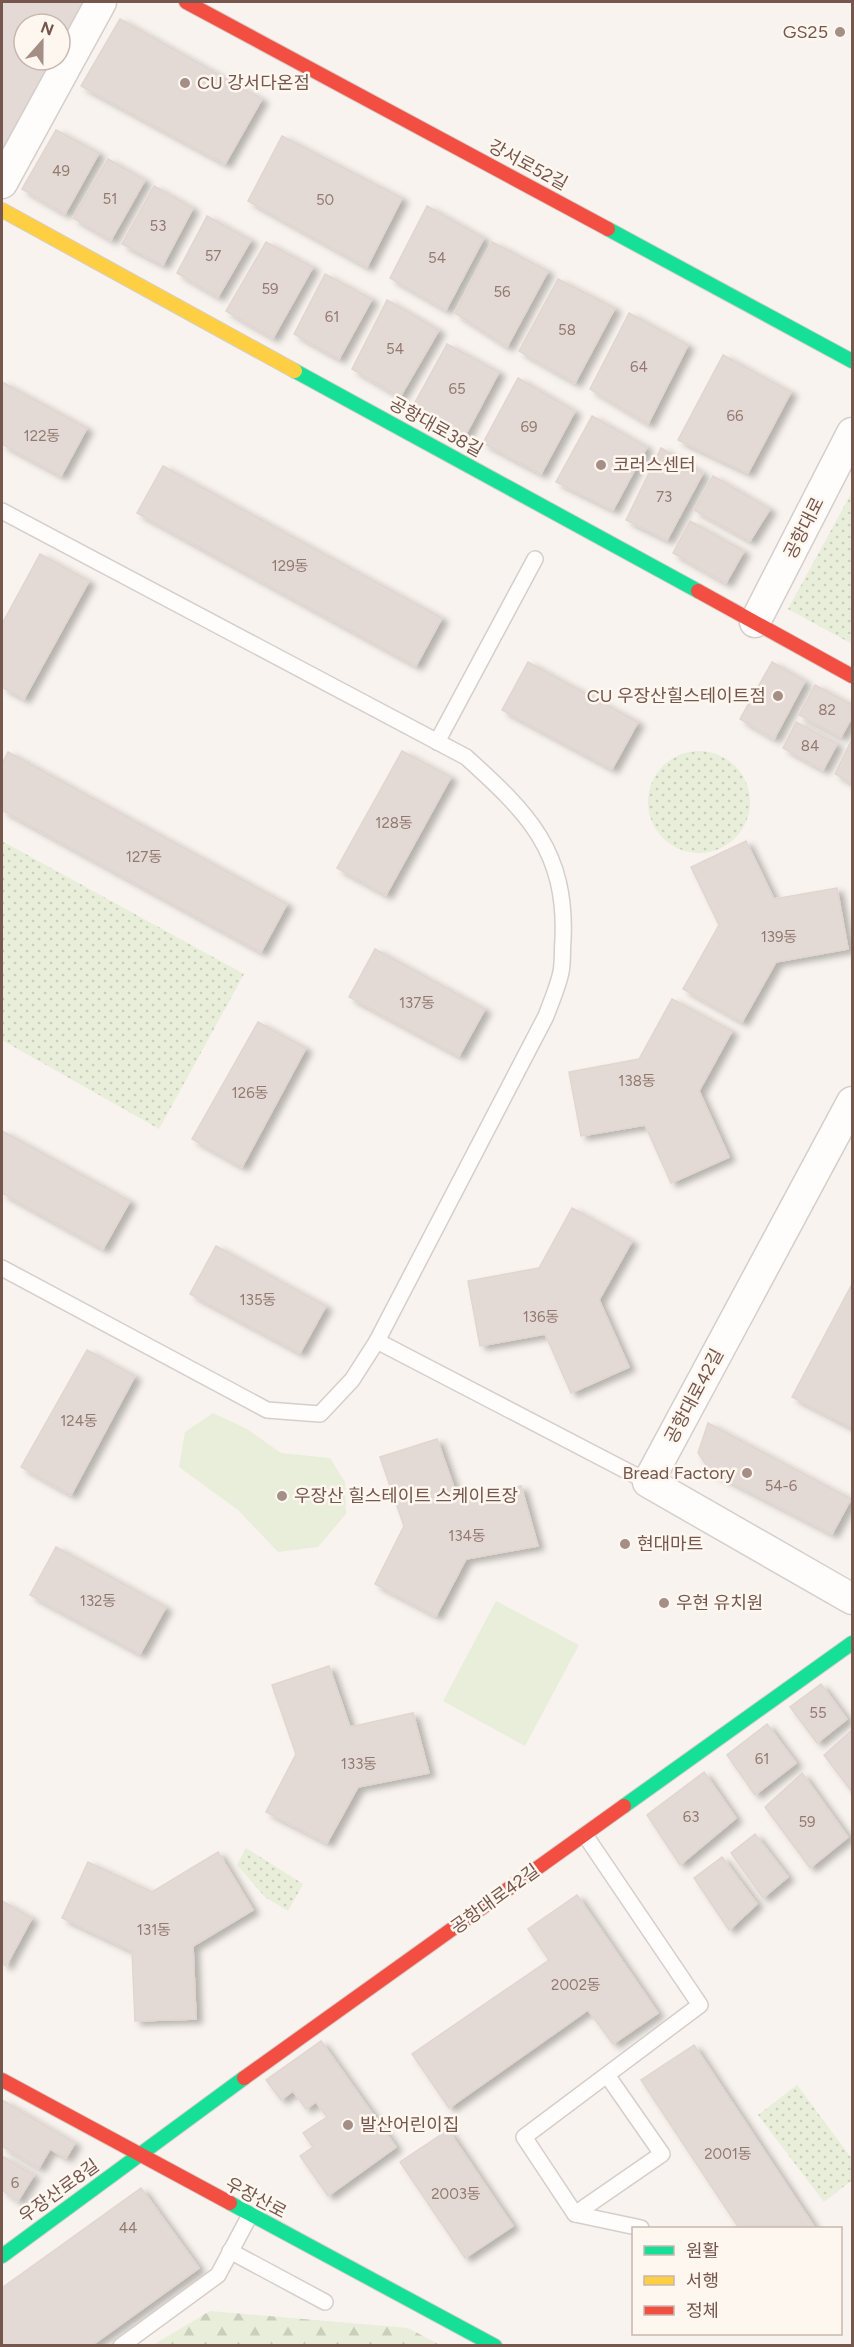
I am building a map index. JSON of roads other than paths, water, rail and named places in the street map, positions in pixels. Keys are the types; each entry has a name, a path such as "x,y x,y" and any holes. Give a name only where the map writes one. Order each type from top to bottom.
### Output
{"street":[{"path":"2,183 101,2"},
{"name":"강서로52길","path":"186,2 852,361"},
{"name":"공항대로38길","path":"2,210 852,676"},
{"name":"공항대로","path":"755,622 852,433"},
{"name":"공항대로42길","path":"648,1482 852,1102"},
{"path":"648,1482 852,1599"},
{"name":"공항대로42길","path":"138,2154 852,1643"},
{"name":"우장산로","path":"2,2080 495,2346"},
{"name":"우장산로8길","path":"2,2256 138,2154"}],"lane":[{"path":"2,511 466,757 509,796 531,822 554,862 564,906 561,972 546,1016 377,1341 352,1380 320,1414 267,1410 2,1268"},
{"path":"437,741 535,559"},
{"path":"377,1341 648,1482"},
{"path":"585,1834 700,2005 524,2137 575,2214 632,2227"},
{"path":"575,2214 662,2154 607,2075"},
{"path":"122,2346 218,2275 250,2215"},
{"path":"230,2251 326,2302"}],"place":[{"name":"GS25","path":"840,32"},
{"name":"CU 강서다온점","path":"185,83"},
{"name":"코러스센터","path":"601,465"},
{"name":"CU 우장산힐스테이트점","path":"778,696"},
{"name":"Bread Factory","path":"747,1473"},
{"name":"우장산 힐스테이트 스케이트장","path":"282,1496"},
{"name":"현대마트","path":"625,1544"},
{"name":"우현 유치원","path":"664,1603"},
{"name":"발산어린이집","path":"348,2125"}]}
